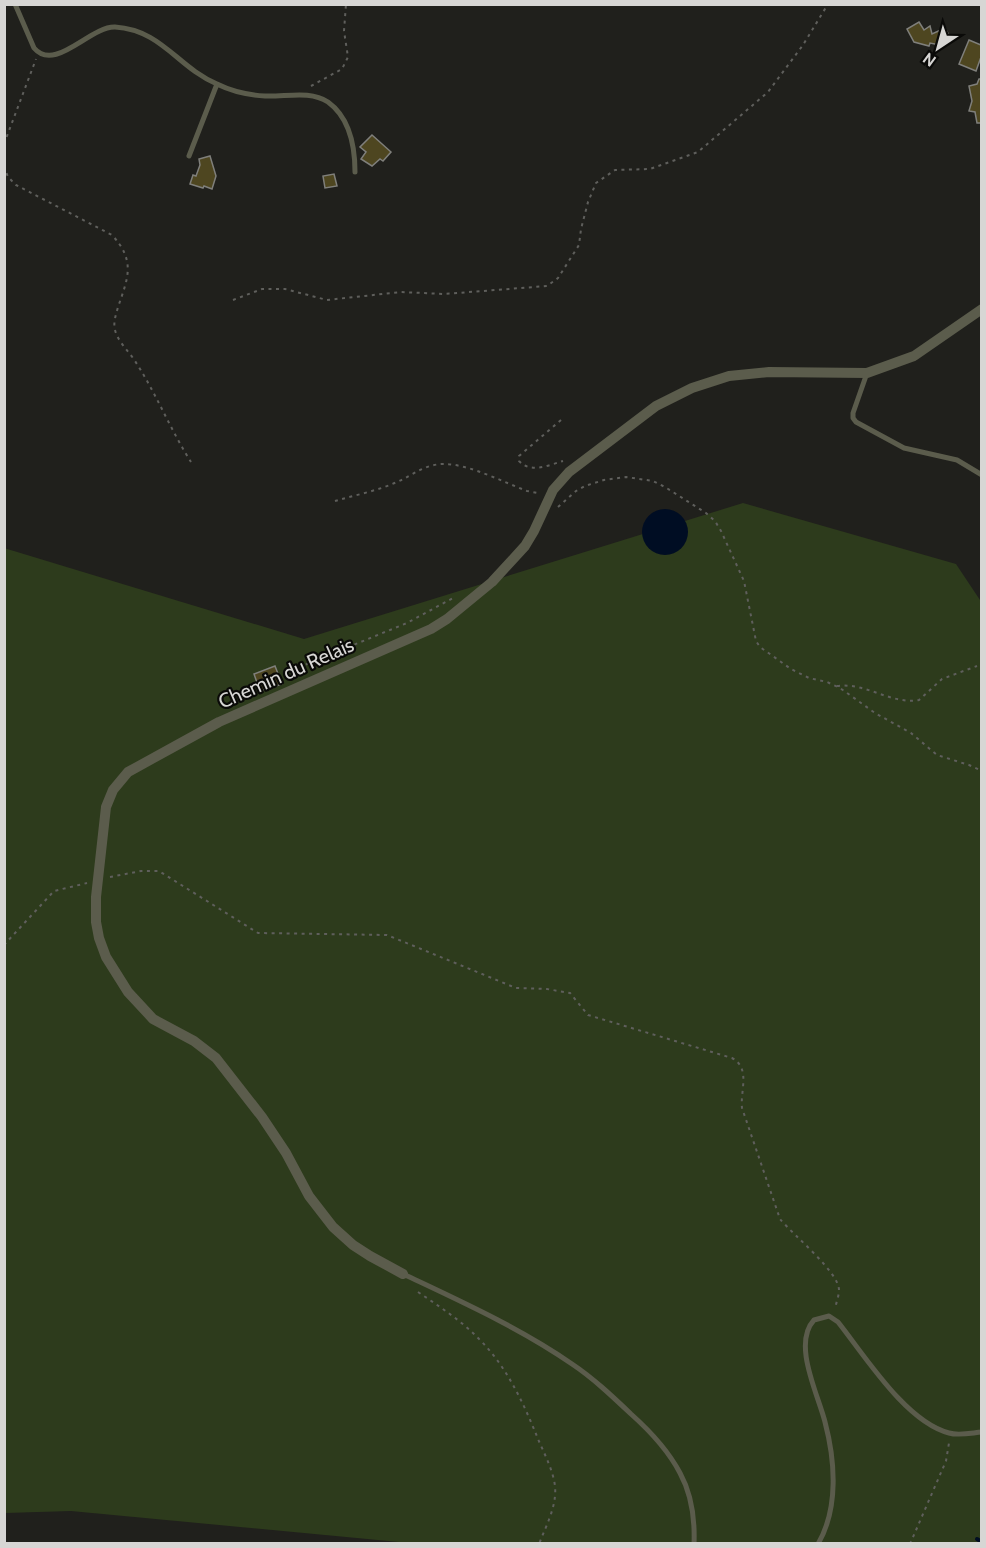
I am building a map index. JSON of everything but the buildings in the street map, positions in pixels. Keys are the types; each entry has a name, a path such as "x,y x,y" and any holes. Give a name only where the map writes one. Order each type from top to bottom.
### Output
{"street":[{"name":"Chemin du Relais","path":"403,1274 370,1256 333,1227 309,1197 286,1153 262,1117 216,1058 194,1041 153,1019 128,992 106,957 96,922 97,880 106,807 113,790 128,772 219,722 447,619 492,582 525,546 553,490 577,465 641,417 670,399 707,383 748,373 867,373 914,356 981,309"}],"lane":[{"path":"15,4 29,40 39,54 50,56 66,50 105,28 131,29 149,35 183,63 217,84 254,95 317,96 327,102 342,117 349,129 354,147 355,172"},
{"path":"189,156 217,84"},
{"path":"867,373 854,413 853,418 856,422 904,448 957,460 981,476"},
{"path":"403,1274 523,1335 571,1363 609,1392 647,1429 681,1473 693,1510 694,1544"},
{"path":"818,1544 829,1521 833,1487 825,1423 806,1358 807,1329 814,1320 824,1316 833,1317 912,1412 932,1427 951,1434 981,1432"}],"path":[{"path":"291,96 342,69 348,57 344,30 346,4"},
{"path":"682,4 703,4"},
{"path":"233,300 262,290 285,289 327,300 401,292 444,294 547,286 558,278 579,245 588,202 596,183 615,170 650,169 698,152 768,92 803,45 828,4"},
{"path":"4,144 39,54"},
{"path":"4,165 8,177 16,185 112,235 122,245 128,260 129,272 114,321 115,330 163,407 174,436 191,462"},
{"path":"561,420 519,456 519,461 529,468 536,468 564,460"},
{"path":"335,501 377,489 433,465 446,464 462,467 527,492 541,493 553,490"},
{"path":"545,505 555,509 585,486 626,477 653,481 676,494 706,513 721,531 744,581 756,641 760,647 791,669 809,678 836,686 875,713 911,733 937,755 981,771"},
{"path":"285,673 407,623 450,598 476,596"},
{"path":"836,686 854,685 907,701 915,701 942,679 977,666"},
{"path":"4,945 54,891 141,871 159,871 258,933 387,934 516,988 547,989 570,993 588,1015 739,1061 744,1073 742,1108 780,1219 826,1266 836,1280 839,1290 833,1317"},
{"path":"403,1274 414,1289 481,1340 511,1380 547,1460 555,1487 551,1515 539,1544"},
{"path":"910,1544 946,1461 951,1434"}],"green space":[{"path":"743,503 956,564 982,603 981,1543 420,1544 71,1511 5,1513 4,548 304,639"}],"water":[{"path":"665,509 681,516 688,532 681,548 665,555 649,548 642,532 649,516"}],"waterway":[{"path":"977,1539 982,1542"}]}
